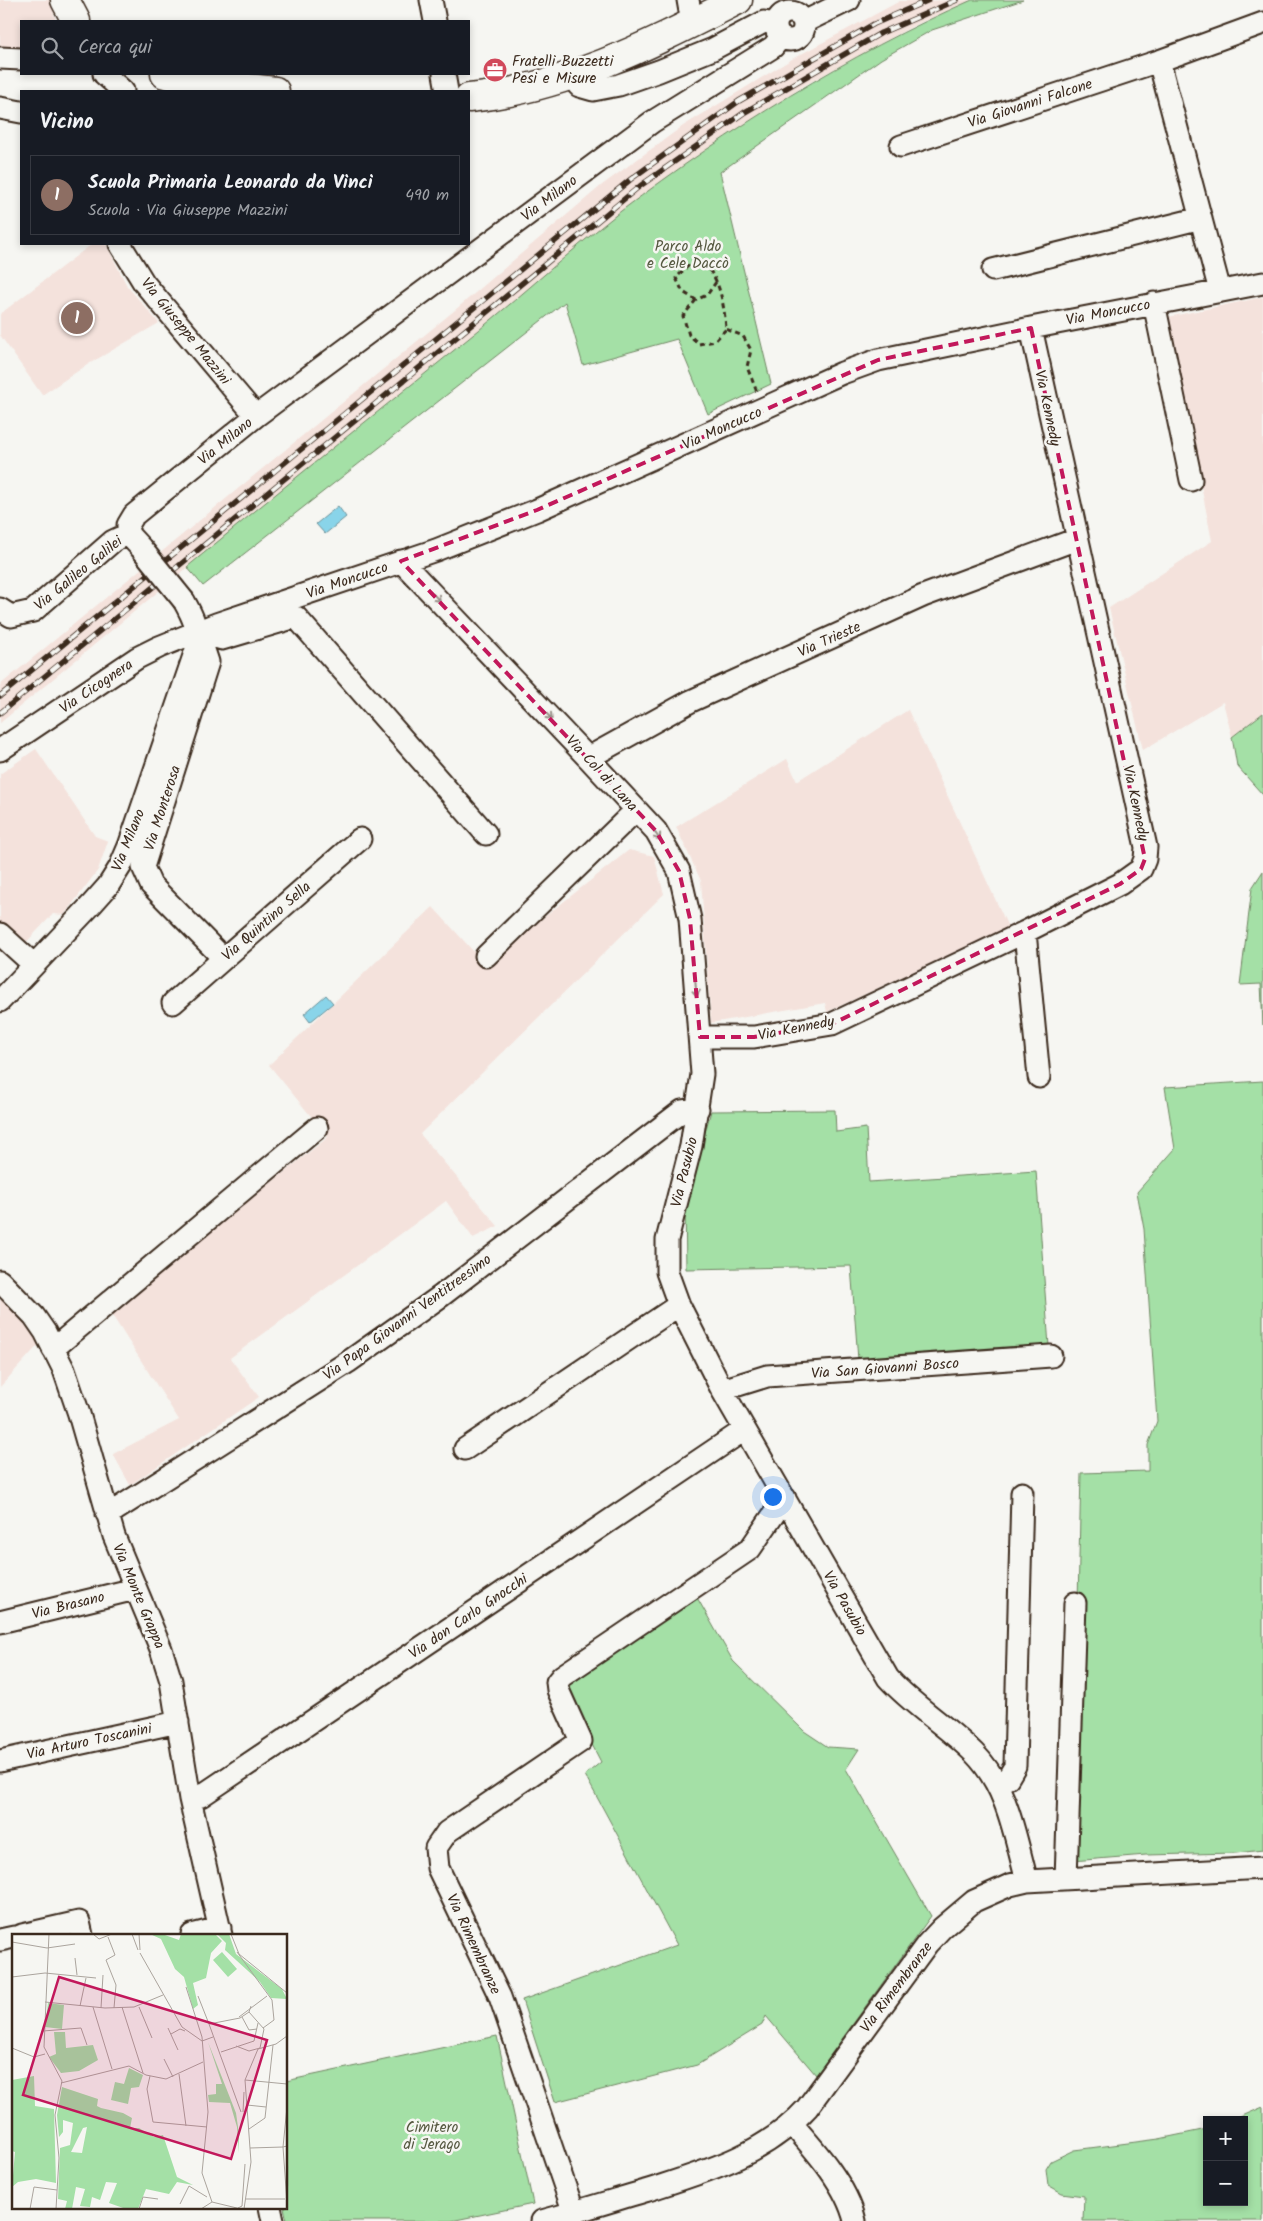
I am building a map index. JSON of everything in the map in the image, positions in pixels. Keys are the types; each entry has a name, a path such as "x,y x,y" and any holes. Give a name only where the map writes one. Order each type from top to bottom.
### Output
{"main road":[{"path":"65,0 75,20"},
{"path":"470,98 534,86 571,75 635,49 690,11 738,0"},
{"path":"168,75 198,82 266,90"}],"street":[{"path":"431,0 435,20"},
{"path":"803,11 849,0"},
{"name":"Via Milano","path":"134,541 128,525 134,516 256,416 652,122 773,47 778,30 778,17 783,13 803,11"},
{"name":"Via Milano","path":"571,75 579,86 593,90 619,85 713,49 764,22 778,30"},
{"name":"Via Giovanni Falcone","path":"901,146 1159,60 1263,23"},
{"path":"0,58 20,59"},
{"path":"1159,60 1220,290"},
{"path":"105,75 122,90"},
{"path":"444,75 447,90"},
{"path":"0,108 20,112"},
{"path":"993,270 1201,218"},
{"name":"Via Giuseppe Mazzini","path":"121,245 144,283 256,416"},
{"path":"138,245 144,283"},
{"name":"Via Moncucco","path":"198,632 436,550 537,510 842,373 878,360 1154,303 1263,283"},
{"path":"1154,303 1191,480"},
{"name":"Via Kennedy","path":"700,1037 754,1037 832,1024 1025,932 1132,877 1141,869 1145,859 1146,847 1031,328"},
{"name":"Via Trieste","path":"590,760 598,753 691,701 923,596 1077,539"},
{"name":"Via Galileo Galilei","path":"4,618 33,611 113,541 134,541"},
{"path":"134,541 184,601 194,617 198,632 222,639 296,617 486,834"},
{"name":"Via Col di Lana","path":"401,562 656,831 678,871 690,919 700,1037"},
{"name":"Via Milano","path":"0,1001 33,964 92,904 120,866 129,846 193,659 198,632"},
{"name":"Via Cicognera","path":"0,750 137,658 198,632"},
{"name":"Via Monterosa","path":"198,632 208,662 143,867 152,885 223,958"},
{"path":"486,956 636,810"},
{"name":"Via Quintino Sella","path":"173,1003 360,839"},
{"path":"1025,932 1039,1077"},
{"path":"0,934 33,964"},
{"name":"Via Pasubio","path":"700,1037 702,1074 698,1109 692,1146 670,1226 665,1256 667,1272 679,1305 744,1430 888,1678 902,1694 947,1729 975,1754 997,1785 1011,1817 1027,1881"},
{"name":"Via Papa Giovanni Ventitreesimo","path":"107,1514 117,1510 348,1362 441,1296 682,1111 698,1109"},
{"path":"53,1349 317,1128"},
{"name":"Via Monte Grappa","path":"0,1281 34,1316 53,1349 73,1396 107,1514 122,1558 135,1588 169,1642 172,1681 190,1799 220,1931"},
{"path":"465,1449 679,1305"},
{"name":"Via San Giovanni Bosco","path":"722,1390 767,1376 1051,1356"},
{"name":"Via don Carlo Gnocchi","path":"190,1799 201,1796 744,1430"},
{"path":"997,1785 1008,1778 1015,1766 1022,1493"},
{"name":"Via Rimembranze","path":"574,2212 500,1997 438,1868 436,1848 447,1832 581,1741 558,1690 557,1682 562,1676 750,1549 785,1498"},
{"name":"Via Brasano","path":"0,1622 135,1588"},
{"path":"1066,1879 1075,1603"},
{"name":"Via Arturo Toscanini","path":"0,1761 178,1722"},
{"name":"Via Rimembranze","path":"542,2221 686,2178 729,2162 766,2144 792,2124 807,2108 927,1944 942,1928 974,1901 1010,1885 1027,1881 1263,1868"},
{"path":"26,1934 79,1922 82,1934"},
{"path":"199,1934 220,1931"},
{"path":"792,2124 844,2190 852,2207 855,2221"},
{"path":"270,2208 273,2221"}],"path":[{"path":"696,300 683,292 676,278 689,265 703,265 714,275 725,308 726,329 715,341 699,344 689,335 683,316 696,300 706,295 716,282"},
{"path":"726,329 743,336 752,350 747,367 765,408"}],"highlighted area":[{"path":"1031,328 1145,859 1141,869 1120,884 832,1024 754,1037 700,1037 690,919 679,871 656,831 401,561 537,510 878,360"}],"shaded area":[{"path":"0,0 50,0 56,20 20,20 20,50 0,49"},
{"path":"972,0 913,26 805,85 621,212 481,329 254,512 0,723 0,685 455,310 602,185 683,126 792,59 900,1"},
{"path":"91,245 106,245 127,286 159,323 87,365 42,395 0,335 0,314"},
{"path":"1263,297 1263,713 1232,737 1223,702 1143,750 1109,608 1212,541 1168,317"},
{"path":"908,710 1008,927 827,1012 825,1003 711,1023 701,881 676,827 787,759 797,781"},
{"path":"36,749 95,836 108,841 98,870 64,915 53,914 18,951 0,932 0,774"},
{"path":"629,850 654,856 664,894 420,1134 498,1226 473,1238 446,1201 230,1358 259,1397 130,1485 113,1454 179,1420 110,1312 328,1137 269,1065 433,907 485,964"},
{"path":"0,1295 19,1312 42,1341 0,1387"}],"green space":[{"name":"Parco Aldo e Cele Daccò","path":"972,0 1023,0 932,30 881,59 720,172 771,384 708,414 677,339 583,365 565,302 203,586 187,567 479,330 603,225 662,181 747,123 835,69 926,21"},
{"path":"1263,713 1263,795 1237,766 1232,737"},
{"path":"1263,871 1263,1025 1261,984 1240,985 1252,888"},
{"path":"1263,1081 1263,1850 1236,1853 1146,1855 1072,1861 1081,1473 1148,1471 1148,1445 1157,1421 1144,1229 1137,1192 1175,1149 1165,1087"},
{"path":"835,1110 836,1132 866,1128 869,1182 1036,1171 1049,1346 858,1360 851,1266 686,1269 685,1203 711,1111"},
{"path":"695,1594 733,1661 804,1731 828,1747 859,1749 846,1769 931,1916 816,2075 766,2016 762,2025 697,2065 555,2102 522,2000 677,1945 585,1775 601,1762 563,1688"},
{"name":"Cimitero di Jerago","path":"497,2036 533,2204 451,2221 287,2221 284,2208 288,2208 288,2081"},
{"path":"1263,2107 1263,2221 1083,2221 1084,2196 1062,2193 1048,2185 1046,2169 1051,2161 1074,2150 1159,2139 1203,2130 1203,2206 1248,2206 1248,2116 1242,2116"}],"water":[{"path":"338,506 346,517 325,534 316,524"},
{"path":"326,995 333,1003 310,1022 304,1014"}],"railway":[{"path":"0,696 631,179 739,101 874,24 929,0"},
{"path":"0,713 640,186 745,112 881,33 957,0"}],"place":[{"name":"Fratelli Buzzetti Pesi e Misure","path":"495,70"},
{"name":"Scuola Primaria Leonardo da Vinci","path":"77,318"}]}
